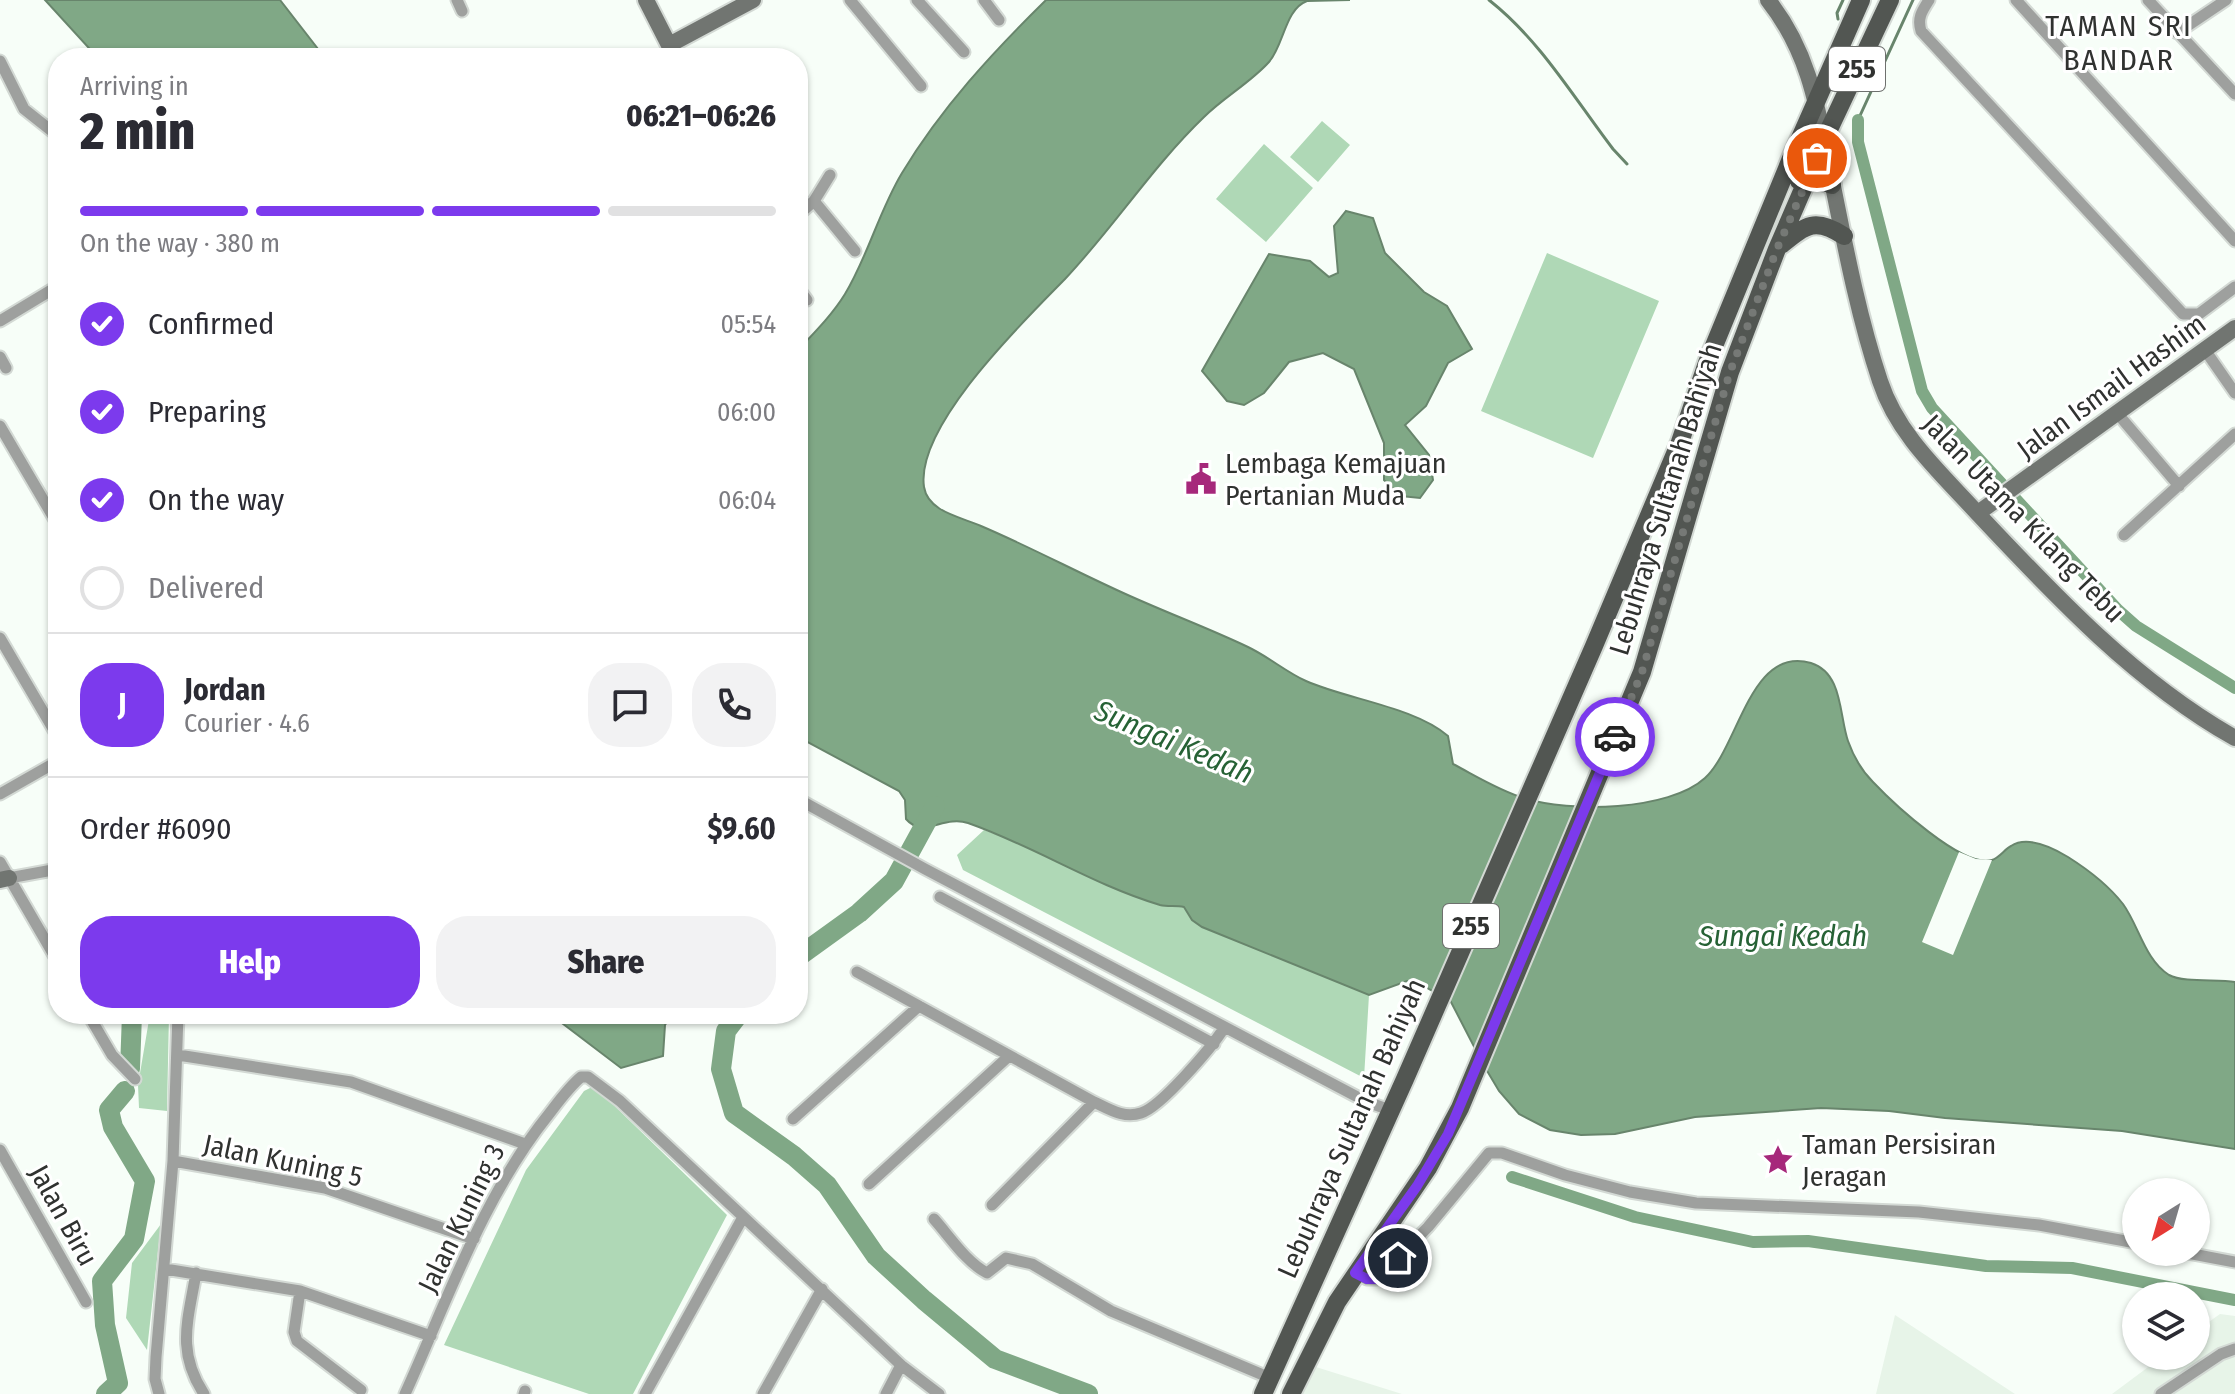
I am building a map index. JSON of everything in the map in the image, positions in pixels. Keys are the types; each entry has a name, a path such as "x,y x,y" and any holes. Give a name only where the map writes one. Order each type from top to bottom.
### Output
{"main road":[{"name":"Lebuhraya Sultanah Bahiyah","path":"1267,1386 1405,1079 1680,442 1707,363 1861,0"},
{"name":"Lebuhraya Sultanah Bahiyah","path":"1291,1394 1337,1302 1428,1168 1460,1108 1642,672 1730,372 1777,249 1890,0"},
{"path":"1777,196 1808,178 1822,179 1832,185"},
{"path":"1777,249 1797,231 1808,226 1819,224 1830,227 1844,236"}],"street":[{"path":"646,0 671,48"},
{"path":"678,48 753,0"},
{"path":"850,0 921,86"},
{"path":"917,0 964,52"},
{"path":"984,0 999,20"},
{"path":"1929,0 1920,14 1918,23 1921,31 2183,314 2199,314 2235,287"},
{"path":"2016,0 2235,241"},
{"path":"2148,0 2235,94"},
{"path":"2177,33 2226,0"},
{"name":"Jalan Utama Kilang Tebu","path":"1768,1 1796,43 1816,100 1844,236 1875,364 1890,408 1917,447 2087,627 2164,689 2235,738"},
{"path":"0,61 24,109 48,128"},
{"path":"808,206 830,175"},
{"path":"814,201 855,251"},
{"path":"1,318 48,292"},
{"name":"Jalan Ismail Hashim","path":"1978,513 2235,328"},
{"path":"2205,350 2235,393"},
{"path":"2117,413 2179,486"},
{"path":"0,426 48,505"},
{"path":"2124,535 2235,434"},
{"path":"0,638 48,720"},
{"path":"0,794 48,767"},
{"path":"808,804 1224,1028 1367,1102 1390,1110"},
{"path":"0,862 4,879 48,947"},
{"path":"4,879 48,871"},
{"path":"940,897 1214,1044"},
{"path":"857,972 1116,1113 1142,1113 1152,1108 1214,1044 1224,1028"},
{"path":"793,1119 919,1006"},
{"path":"94,1024 112,1055 135,1079"},
{"path":"159,1394 155,1379 156,1357 173,1161 178,1024"},
{"path":"178,1055 351,1082 525,1144"},
{"path":"869,1184 1009,1056"},
{"name":"Jalan Kuning 3","path":"405,1394 497,1190 525,1144 581,1077 588,1077 620,1101 742,1219"},
{"path":"992,1205 1094,1102"},
{"name":"Jalan Biru","path":"0,1150 86,1302"},
{"path":"1355,1273 1367,1279 1377,1279 1428,1227 1489,1153 1502,1153 1565,1175 1630,1192 1696,1203 1919,1212 2039,1225 2122,1240"},
{"name":"Jalan Kuning 5","path":"173,1161 325,1188 474,1239"},
{"path":"645,1394 742,1219 822,1289 901,1365 939,1394"},
{"path":"934,1219 972,1263 987,1273 1006,1258 1032,1264 1111,1311 1267,1386"},
{"path":"2210,1257 2235,1262"},
{"path":"165,1269 300,1291 431,1336"},
{"path":"196,1273 186,1333 186,1358 204,1394"},
{"path":"763,1394 822,1289"},
{"path":"300,1291 294,1332 297,1341 361,1390"},
{"path":"2161,1394 2221,1354 2235,1349"},
{"path":"886,1394 901,1365"}],"shaded area":[{"path":"1322,121 1350,145 1318,182 1290,157"},
{"path":"1264,144 1313,188 1266,242 1216,199"},
{"path":"1547,253 1659,301 1593,458 1481,411"},
{"path":"984,830 1137,897 1160,905 1184,907 1192,920 1202,927 1369,995 1364,1078 963,870 957,855"},
{"path":"148,1024 169,1024 167,1111 139,1108 138,1085"},
{"path":"594,1086 727,1215 633,1394 589,1394 444,1345 526,1170 584,1091"},
{"path":"161,1224 147,1350 126,1318 132,1263"},
{"path":"2220,1314 2235,1316 2235,1394 2112,1394 2144,1370 2210,1370 2210,1321"},
{"path":"1895,1315 2015,1394 1876,1394"},
{"path":"1316,1367 1402,1394 1302,1394"}],"water":[{"path":"45,0 280,0 317,48 89,48"},
{"name":"Sungai Kedah","path":"1046,0 1350,0 1307,1 1300,5 1289,19 1269,62 1185,136 1083,259 1000,347 954,405 937,435 926,462 924,487 932,502 946,512 1248,647 1306,681 1418,718 1448,736 1453,764 1506,791 1543,803 1618,806 1644,803 1689,789 1705,778 1717,763 1748,702 1773,669 1790,662 1811,663 1821,668 1834,685 1848,741 1862,768 1882,791 1929,832 1947,845 1979,860 1992,860 2011,846 2025,842 2055,850 2090,872 2117,897 2154,961 2169,975 2183,979 2235,982 2235,1149 2122,1131 1821,1108 1695,1117 1615,1134 1581,1135 1550,1130 1519,1114 1499,1091 1451,1002 1422,985 1407,981 1369,995 1202,927 1192,920 1184,907 1160,905 1135,897 968,823 959,821 926,827 913,825 906,819 905,800 899,791 808,742 808,339 845,294 894,188 917,149 987,60"},
{"path":"1346,211 1373,218 1385,253 1424,292 1447,306 1472,349 1448,363 1426,406 1405,425 1429,455 1433,480 1420,498 1401,496 1384,480 1384,443 1354,369 1323,353 1289,362 1264,393 1244,405 1227,401 1202,371 1269,254 1310,261 1329,277 1338,273 1334,226"},
{"path":"563,1024 666,1024 663,1056 621,1068"}],"pier":[{"path":"1959,852 1976,859 1992,860 1953,955 1922,942"}],"waterway":[{"path":"1489,0 1524,33 1556,70 1627,164"},
{"path":"1838,19 1837,13 1843,0"},
{"path":"1858,120 1913,0"},
{"path":"1858,120 1858,142 1922,391 1932,408 2118,610 2136,626 2235,688"},
{"path":"808,950 859,913 894,881 935,806"},
{"path":"130,1069 132,1024"},
{"path":"731,1024 726,1031 721,1069 734,1113 794,1156 827,1185 876,1256 995,1359 1088,1394"},
{"path":"106,1394 118,1383 105,1325 102,1281 134,1239 145,1181 113,1127 109,1110 125,1091"},
{"path":"1512,1177 1635,1217 1753,1242 1808,1241 1986,1266 2072,1268 2235,1300"}],"way so far":[{"path":"1615,737 1642,672 1730,372 1777,249 1817,158"}],"place":[{"name":"Lembaga Kemajuan Pertanian Muda","path":"1201,479"},
{"name":"Taman Persisiran Jeragan","path":"1778,1160"}],"district":[{"name":"TAMAN SRI BANDAR","path":"2119,43"}],"route":[{"path":"1398,1258 1377,1279 1367,1279 1355,1273 1417,1186 1448,1134 1615,737"}]}
